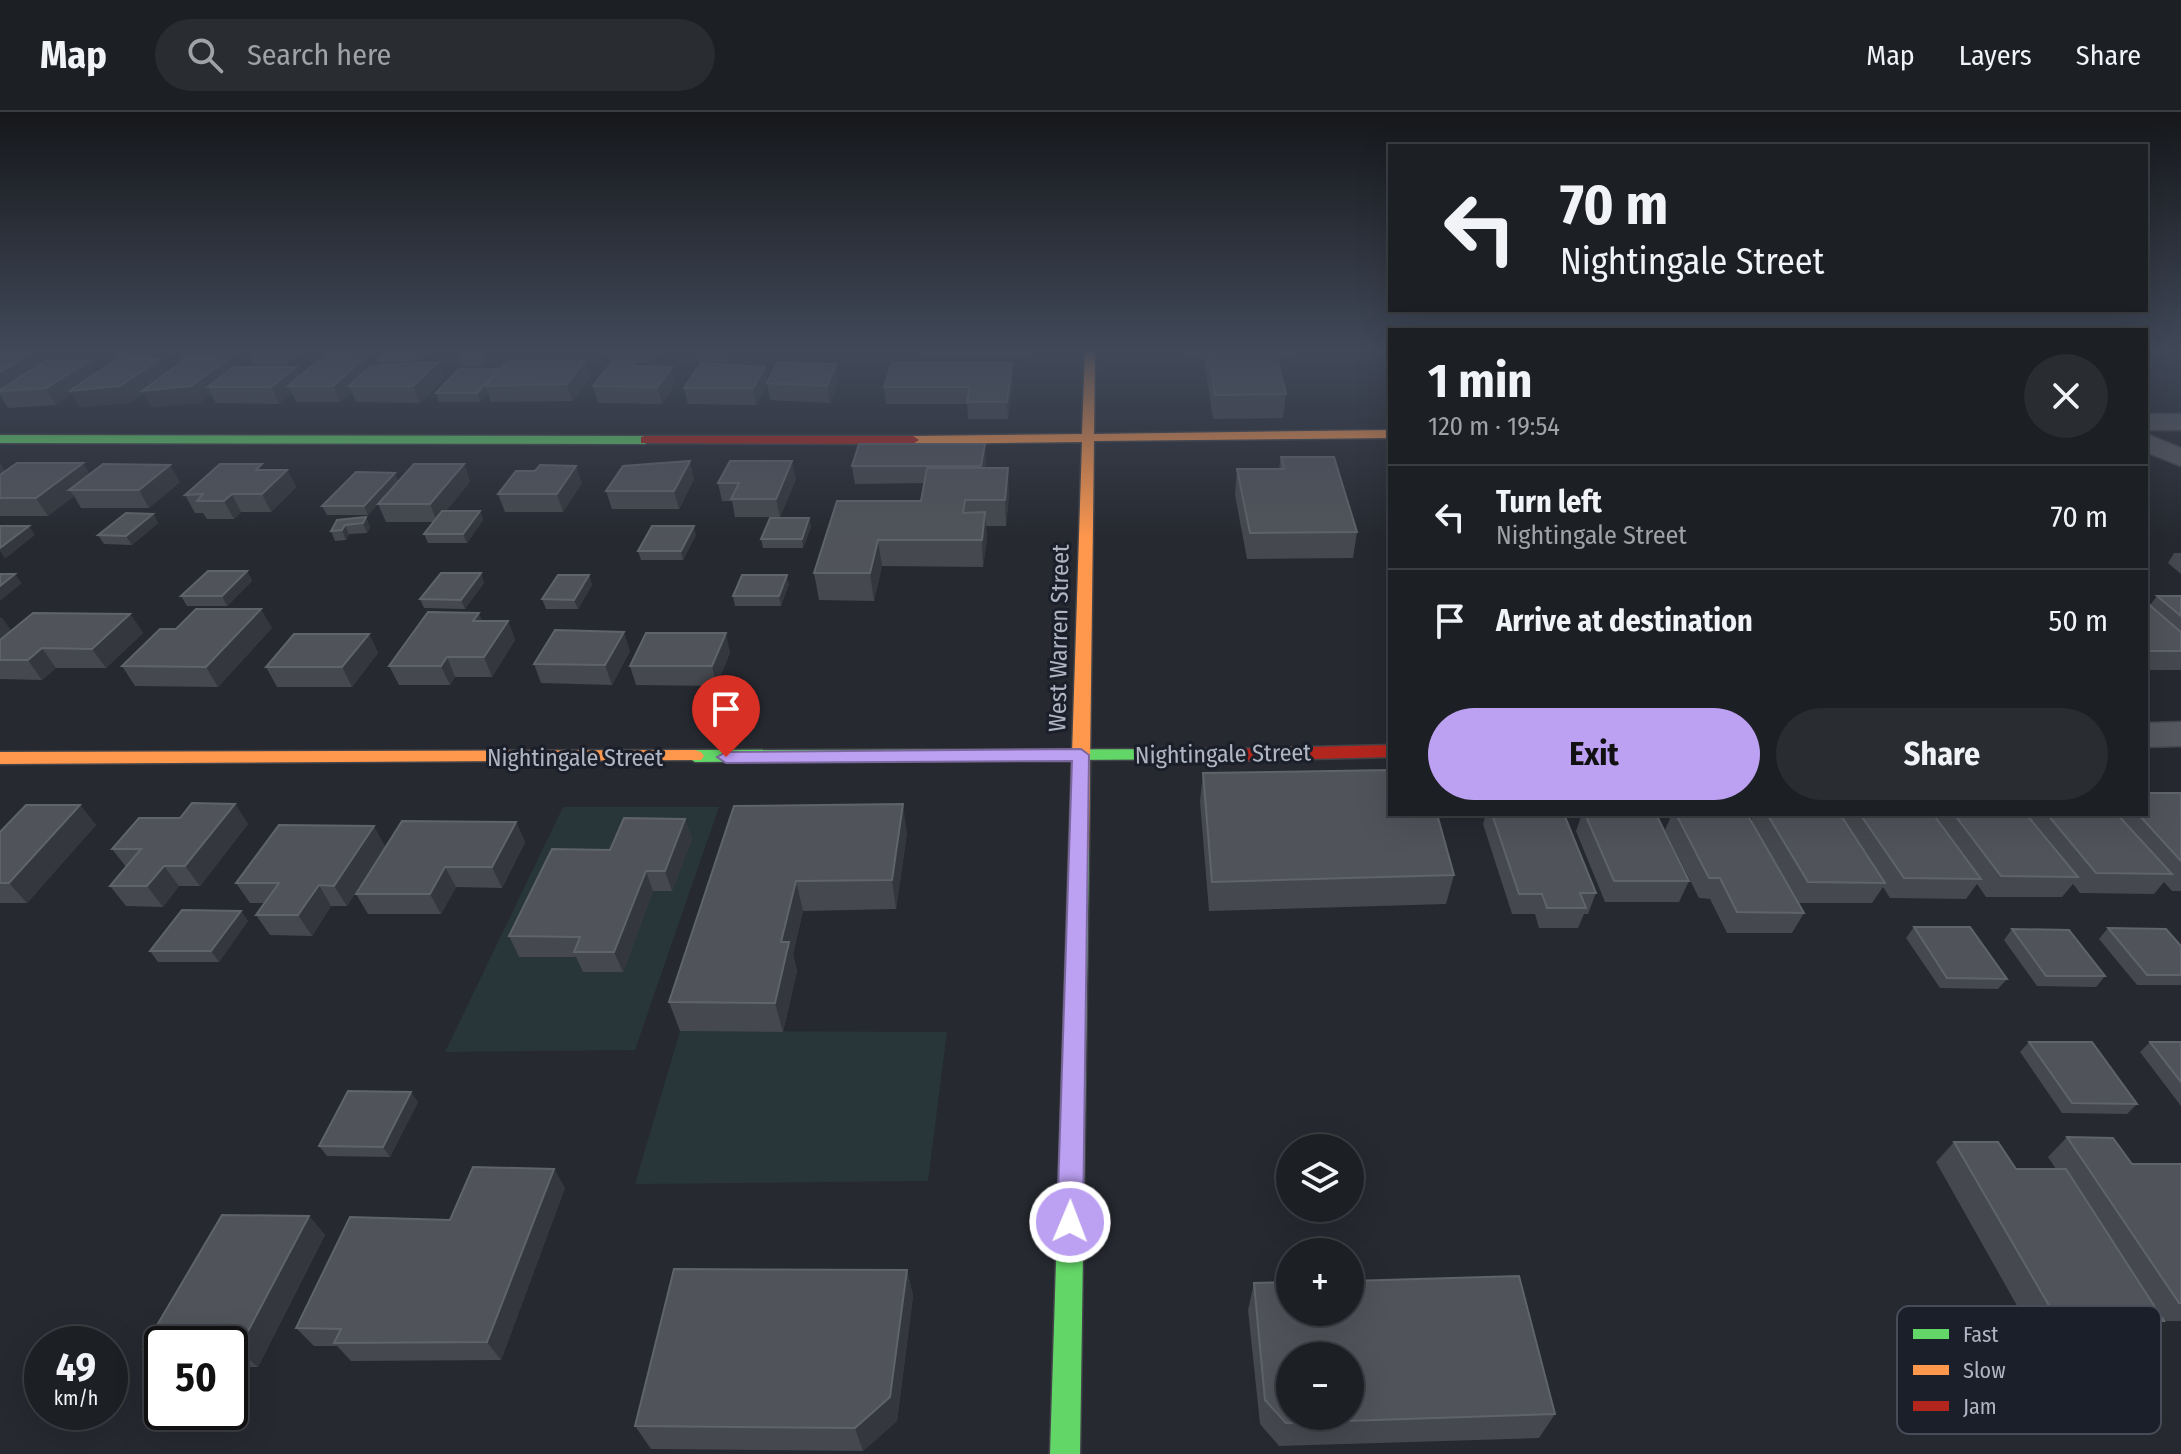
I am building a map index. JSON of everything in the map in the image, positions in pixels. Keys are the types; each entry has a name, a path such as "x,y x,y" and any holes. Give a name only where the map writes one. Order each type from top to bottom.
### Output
{"street":[{"name":"West Warren Street","path":"1065,1454 1089,414"},
{"path":"2148,422 2181,422"},
{"path":"0,439 1088,438 1388,434"},
{"path":"2148,443 2181,458"},
{"path":"2148,735 2181,734"},
{"name":"Nightingale Street","path":"0,758 1081,755 1388,751"}],"shaded area":[{"path":"563,807 719,807 635,1050 445,1052"},
{"path":"680,1031 947,1032 928,1181 635,1184"}],"building":[{"path":"859,444 985,444 981,466 852,466"},
{"path":"1281,457 1334,457 1357,532 1250,533 1237,469 1284,469"},
{"path":"690,461 674,491 606,491 623,466"},
{"path":"730,461 792,461 776,499 731,499 739,483 718,483"},
{"path":"17,463 83,463 36,498 0,498 0,475"},
{"path":"103,464 170,465 139,490 69,490"},
{"path":"220,464 262,464 256,470 287,470 262,494 232,494 224,501 197,501 203,494 185,495"},
{"path":"414,464 464,464 430,504 378,504"},
{"path":"540,465 576,466 557,494 498,494 516,471 535,471"},
{"path":"927,468 1008,468 1005,500 965,500 963,513 985,512 982,540 878,540 870,573 814,573 837,501 921,501"},
{"path":"356,472 395,473 364,506 322,506"},
{"path":"442,511 480,511 463,534 424,534"},
{"path":"126,513 153,514 126,536 98,535"},
{"path":"366,517 363,523 345,525 342,530 331,531 337,520"},
{"path":"770,518 809,518 802,539 761,539"},
{"path":"0,526 29,526 0,548"},
{"path":"652,526 694,526 681,551 638,551"},
{"path":"208,571 247,571 222,596 181,596"},
{"path":"441,573 481,573 461,600 420,599"},
{"path":"0,574 15,574 0,586"},
{"path":"558,575 589,575 574,600 542,599"},
{"path":"742,575 787,575 779,596 733,596"},
{"path":"2157,596 2181,596 2181,616"},
{"path":"2148,604 2181,632 2181,651 2148,651"},
{"path":"196,609 261,609 206,667 122,666 160,629 176,629"},
{"path":"428,612 479,613 473,621 508,621 484,657 447,657 441,666 389,666"},
{"path":"33,613 130,614 92,649 42,648 28,660 0,660 0,640"},
{"path":"555,630 624,632 605,665 534,664"},
{"path":"646,633 726,633 712,666 630,666"},
{"path":"294,634 369,634 342,667 266,667"},
{"path":"1388,770 1388,816 1438,816 1454,875 1212,882 1203,773"},
{"path":"2148,793 2181,793 2181,861 2140,816 2148,816"},
{"path":"192,803 235,804 185,866 164,866 147,886 110,886 141,849 112,849 139,818 180,818"},
{"path":"903,804 892,880 796,881 781,942 789,942 775,1003 669,1002 734,806"},
{"path":"26,805 80,805 9,883 0,883 0,832"},
{"path":"1493,816 1565,816 1596,893 1580,893 1586,908 1547,908 1542,894 1519,894"},
{"path":"1586,816 1657,816 1689,881 1614,881"},
{"path":"1677,816 1748,816 1804,913 1737,912 1720,878 1709,878"},
{"path":"1768,816 1841,816 1885,883 1808,882"},
{"path":"1861,816 1934,816 1981,879 1904,878"},
{"path":"1956,816 2028,816 2078,877 2001,876"},
{"path":"2049,816 2119,816 2172,874 2096,873"},
{"path":"624,818 685,819 665,871 646,871 614,952 574,952 580,937 509,936 552,849 610,850"},
{"path":"402,821 516,822 492,867 445,867 430,894 356,894"},
{"path":"279,825 374,826 334,886 319,885 298,915 256,915 279,883 236,883"},
{"path":"182,910 241,911 211,951 150,951"},
{"path":"1914,927 1970,927 2007,979 1947,978"},
{"path":"2108,928 2166,929 2181,946 2181,975 2147,975"},
{"path":"2012,929 2069,930 2105,976 2046,976"},
{"path":"2029,1042 2092,1042 2137,1104 2072,1103"},
{"path":"2150,1042 2181,1042 2181,1082"},
{"path":"348,1091 411,1092 383,1147 319,1146"},
{"path":"2067,1137 2113,1138 2132,1164 2181,1164 2181,1303 2179,1303"},
{"path":"1954,1142 1998,1142 2016,1169 2066,1169 2154,1306 2049,1306"},
{"path":"473,1167 554,1169 487,1342 334,1343 341,1329 296,1328 350,1217 450,1220"},
{"path":"222,1215 309,1216 248,1331 248,1326 157,1326"},
{"path":"674,1269 907,1270 890,1397 855,1428 635,1426"},
{"path":"1519,1276 1555,1414 1364,1420 1364,1342 1276,1342 1276,1412 1265,1400 1254,1283 1276,1282 1276,1326 1364,1326 1364,1281"}],"traffic: fast":[{"path":"0,439 645,440"},
{"path":"695,756 1233,755"},
{"path":"1065,1454 1079,848"}],"traffic: slow":[{"path":"1079,848 1089,414"},
{"path":"913,440 1388,434"},
{"path":"0,758 695,756"}],"traffic: jam":[{"path":"645,440 913,440"},
{"path":"1233,755 1388,751"}],"route":[{"path":"726,757 1081,755 1070,1222"}]}
